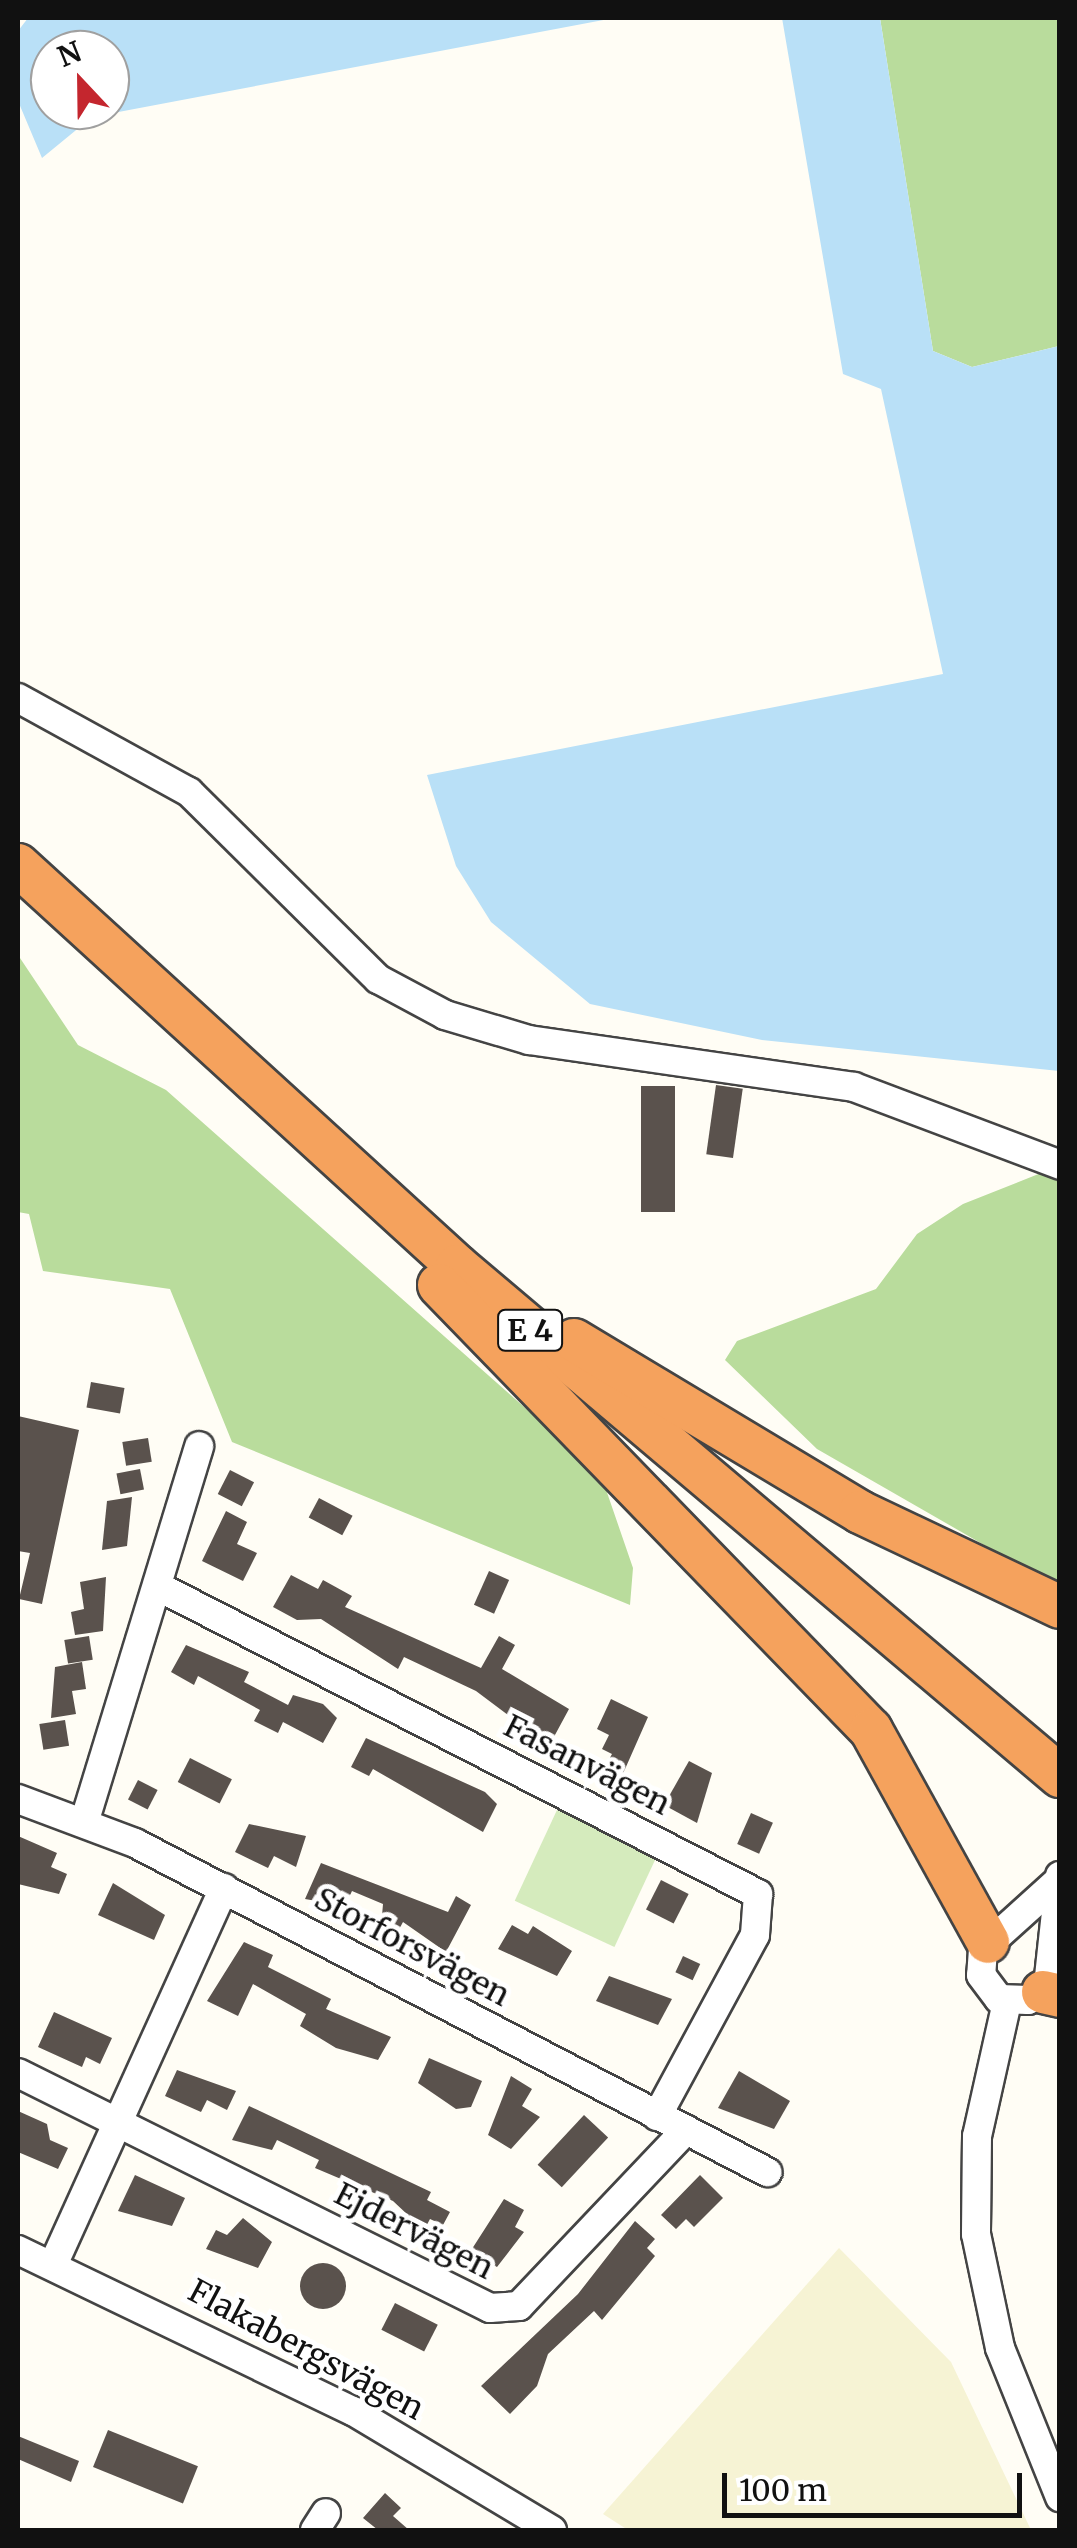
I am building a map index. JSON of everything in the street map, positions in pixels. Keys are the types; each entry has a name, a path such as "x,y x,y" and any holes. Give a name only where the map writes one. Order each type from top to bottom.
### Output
{"highway":[{"name":"E 4","path":"18,864 448,1276 1060,1776"},
{"name":"E 4","path":"18,901 1060,1811"},
{"path":"448,1276 860,1512 1060,1607"},
{"path":"448,1276 871,1730 988,1942"}],"street":[{"path":"18,698 189,792 378,979 445,1015 529,1040 854,1087 1060,1164"},
{"path":"84,1823 161,1588 199,1446"},
{"name":"Fasanvägen","path":"161,1588 758,1894 755,1935 658,2116"},
{"name":"Storforsvägen","path":"18,1799 84,1823 224,1888 767,2172"},
{"path":"1036,1996 981,1976 988,1942 1058,1879"},
{"path":"1058,1879 1036,1996 977,2136 976,2234 1000,2348 1060,2497"},
{"path":"53,2266 224,1888"},
{"name":"Ejdervägen","path":"18,2072 490,2308 519,2306 686,2130"},
{"name":"Flakabergsvägen","path":"18,2250 353,2410 552,2530"}],"shaded area":[{"path":"839,2248 951,2362 1031,2530 628,2530 603,2514"}],"green space":[{"path":"880,18 1059,18 1059,346 972,367 933,351"},
{"path":"18,955 78,1045 166,1090 601,1475 633,1568 630,1605 232,1442 170,1289 43,1271 29,1214 18,1212"},
{"path":"1046,1171 1059,1178 1059,1588 817,1449 725,1360 737,1341 876,1289 917,1234 963,1204"},
{"path":"557,1810 657,1856 614,1947 515,1901"}],"water":[{"path":"28,18 614,18 130,110 130,30 30,30 30,130 18,101 18,31"},
{"path":"782,18 880,18 933,351 972,367 1059,346 1059,1071 762,1040 590,1004 491,922 456,866 427,775 943,674 881,389 843,374"},
{"path":"30,130 76,130 42,158"}],"building":[{"path":"716,1085 743,1089 733,1158 706,1154"},
{"path":"641,1086 675,1086 675,1212 641,1212"},
{"path":"91,1382 124,1388 120,1414 86,1408"},
{"path":"18,1416 79,1430 42,1604 19,1599 30,1553 18,1551"},
{"path":"148,1438 152,1462 126,1466 122,1442"},
{"path":"140,1469 144,1490 120,1494 116,1474"},
{"path":"230,1470 254,1482 242,1506 218,1494"},
{"path":"132,1497 127,1546 102,1550 107,1501"},
{"path":"319,1498 353,1516 342,1535 309,1517"},
{"path":"226,1511 247,1522 237,1544 257,1553 243,1581 202,1561"},
{"path":"489,1571 509,1580 494,1614 474,1605"},
{"path":"291,1575 318,1589 323,1580 352,1596 345,1607 481,1668 499,1636 515,1645 502,1669 569,1709 549,1746 476,1691 404,1657 398,1669 321,1619 297,1620 273,1607"},
{"path":"106,1577 103,1631 75,1635 71,1612 84,1609 80,1582"},
{"path":"89,1636 93,1660 68,1664 64,1640"},
{"path":"186,1645 249,1672 244,1682 288,1705 293,1695 323,1704 337,1718 323,1743 283,1722 278,1733 254,1721 260,1710 198,1676 194,1685 171,1672"},
{"path":"82,1662 86,1689 72,1691 76,1714 51,1718 55,1667"},
{"path":"611,1699 648,1717 618,1785 600,1776 612,1754 602,1749 609,1735 597,1729"},
{"path":"65,1720 69,1746 43,1750 39,1724"},
{"path":"366,1738 485,1792 497,1804 483,1832 373,1769 369,1776 351,1767"},
{"path":"190,1758 232,1779 220,1803 178,1782"},
{"path":"689,1761 712,1773 697,1823 664,1805"},
{"path":"138,1780 158,1790 148,1810 128,1800"},
{"path":"751,1813 773,1823 759,1854 737,1844"},
{"path":"249,1824 306,1836 296,1867 274,1856 268,1868 235,1852"},
{"path":"18,1836 57,1853 51,1867 67,1874 59,1894 18,1884"},
{"path":"321,1863 448,1912 456,1896 471,1905 446,1952 403,1922 396,1935 381,1927 383,1904 352,1891 345,1906 305,1899"},
{"path":"661,1880 689,1894 674,1923 646,1909"},
{"path":"113,1883 165,1915 154,1940 98,1915"},
{"path":"512,1925 528,1934 533,1926 572,1951 557,1976 498,1949"},
{"path":"244,1942 273,1955 268,1967 331,1999 326,2009 391,2037 378,2060 336,2048 300,2026 306,2014 253,1984 238,2016 207,2001"},
{"path":"683,1956 700,1964 693,1980 675,1972"},
{"path":"609,1976 672,1999 658,2025 596,2001"},
{"path":"54,2012 112,2038 100,2064 86,2057 82,2067 38,2047"},
{"path":"429,2058 482,2081 471,2107 456,2109 418,2083"},
{"path":"177,2070 236,2091 227,2110 207,2100 201,2112 165,2096"},
{"path":"739,2071 790,2101 774,2129 718,2108"},
{"path":"511,2076 532,2089 522,2106 540,2117 511,2149 488,2135"},
{"path":"249,2106 431,2192 427,2200 450,2212 443,2225 430,2219 422,2234 404,2225 409,2216 393,2201 315,2168 319,2160 277,2140 272,2150 232,2140"},
{"path":"18,2111 47,2124 50,2140 68,2148 58,2169 18,2152"},
{"path":"584,2115 608,2138 562,2187 538,2165"},
{"path":"135,2175 185,2198 172,2226 118,2211"},
{"path":"700,2175 723,2198 694,2227 686,2219 676,2229 661,2215"},
{"path":"504,2199 524,2210 515,2227 524,2232 497,2267 470,2252"},
{"path":"243,2218 272,2242 258,2268 206,2249 216,2230 227,2235"},
{"path":"635,2221 655,2239 647,2248 655,2256 602,2320 594,2311 548,2354 537,2386 510,2414 481,2386 578,2294"},
{"path":"323,2263 340,2269 346,2286 340,2303 323,2309 306,2303 300,2286 306,2269"},
{"path":"395,2303 438,2325 424,2352 381,2330"},
{"path":"108,2430 198,2466 183,2503 93,2467"},
{"path":"18,2436 79,2461 71,2482 18,2459"},
{"path":"385,2493 401,2508 393,2516 409,2530 378,2530 363,2518"}]}
